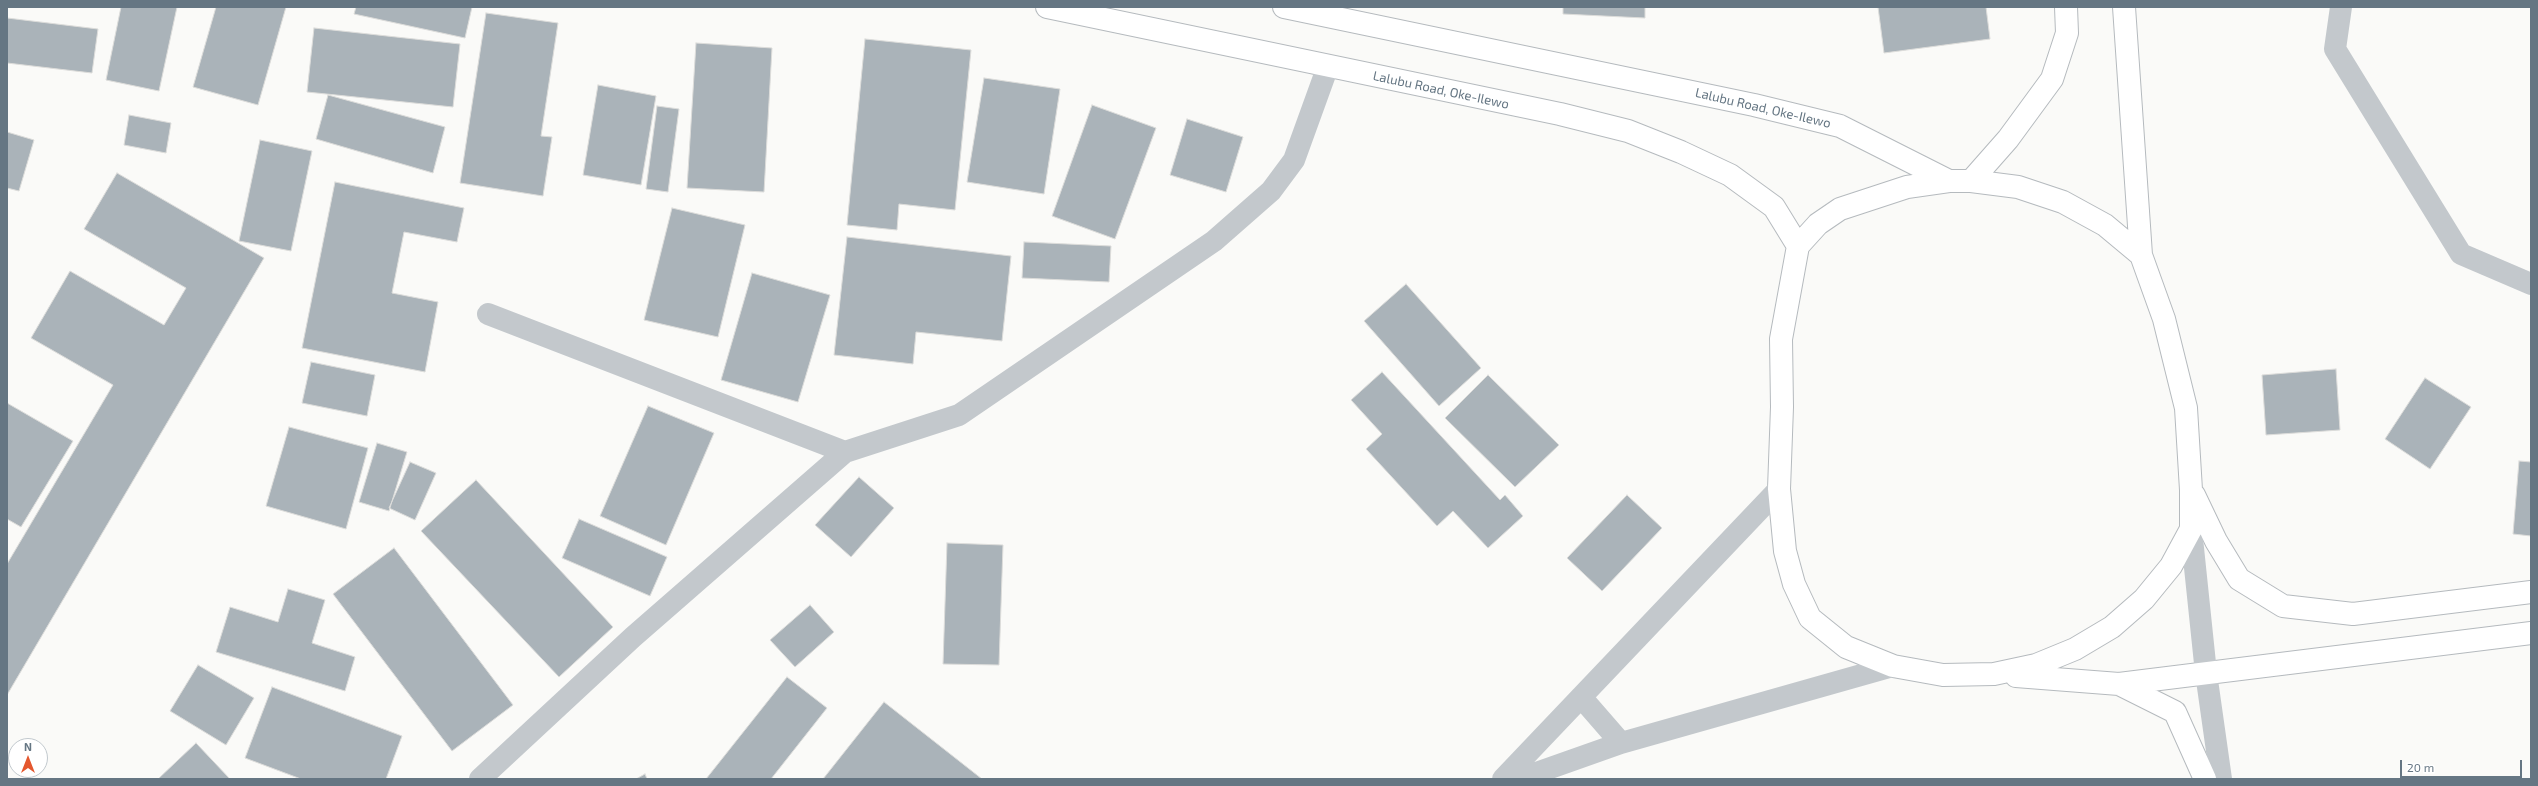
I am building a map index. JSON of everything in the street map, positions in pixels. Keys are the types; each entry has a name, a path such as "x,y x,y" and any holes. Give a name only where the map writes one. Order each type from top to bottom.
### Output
{"main road":[{"name":"Lalubu Road, Oke-Ilewo","path":"1047,7 1560,114 1641,136 1730,175 1774,207 1798,246"},
{"name":"Lalubu Road, Oke-Ilewo","path":"1284,7 1754,105 1840,126 1949,181"},
{"path":"1972,181 2008,139 2052,79 2067,33 2066,7"},
{"path":"1994,674 2036,665 2075,649 2112,627 2144,599 2170,566 2191,529 2192,490 2186,408 2164,319 2141,255 2124,7"},
{"path":"2141,255 2105,225 2063,202 2018,187 1972,181 1949,181 1907,187 1840,209 1818,224 1798,246 1781,339 1782,407 1778,489 1785,551 1794,584 1810,618 1846,647 1893,666 1943,675 1994,674 2119,684 2531,633"},
{"path":"2192,490 2216,541 2239,579 2283,606 2353,614 2531,592"},
{"path":"2119,684 2175,712 2205,779"}],"street":[{"path":"2341,7 2334,49 2461,254 2531,284"},
{"path":"480,779 634,637 845,452 959,415 1214,241 1271,191 1294,160 1328,66"},
{"path":"488,314 845,452"},
{"path":"1503,779 1582,698 1778,489"},
{"path":"2191,529 2206,673 2221,779"},
{"path":"1519,779 1621,743 1893,666"},
{"path":"1582,698 1621,743"}],"building":[{"path":"121,7 177,7 159,91 106,80"},
{"path":"216,7 286,7 258,105 193,87"},
{"path":"356,7 472,7 465,38 354,14"},
{"path":"1563,7 1645,7 1645,18 1563,14"},
{"path":"1878,7 1986,7 1990,39 1884,53"},
{"path":"486,13 558,23 541,136 552,137 543,196 460,183"},
{"path":"7,18 98,29 92,73 7,63"},
{"path":"314,28 460,44 453,107 307,92"},
{"path":"865,39 971,50 955,210 899,204 897,230 847,225"},
{"path":"696,43 772,48 764,192 687,188"},
{"path":"984,78 1060,89 1044,194 967,182"},
{"path":"598,85 656,96 641,185 583,175"},
{"path":"328,95 445,127 433,173 316,139"},
{"path":"1092,105 1156,128 1115,239 1052,216"},
{"path":"657,106 679,109 668,192 646,189"},
{"path":"129,115 171,123 166,153 124,145"},
{"path":"1187,119 1243,137 1226,192 1170,175"},
{"path":"7,132 34,140 19,191 7,188"},
{"path":"260,140 312,151 291,251 239,241"},
{"path":"117,173 264,258 7,695 7,564 113,385 31,338 70,271 164,325 186,288 84,229"},
{"path":"335,182 464,208 457,242 404,232 392,293 438,302 425,372 302,348"},
{"path":"672,208 745,225 718,337 644,320"},
{"path":"847,237 1011,256 1002,341 916,332 913,364 834,355"},
{"path":"1024,242 1111,246 1109,282 1022,278"},
{"path":"752,273 830,295 798,402 721,380"},
{"path":"1406,284 1481,368 1439,406 1364,321"},
{"path":"311,362 375,375 367,416 302,403"},
{"path":"2336,369 2340,430 2266,435 2262,375"},
{"path":"1382,372 1500,500 1505,495 1523,516 1488,548 1453,511 1437,526 1366,449 1382,434 1351,400"},
{"path":"1488,375 1559,445 1515,487 1445,418"},
{"path":"2425,378 2471,407 2430,469 2385,439"},
{"path":"7,403 73,441 21,527 7,519"},
{"path":"648,406 714,433 666,545 600,516"},
{"path":"289,427 368,448 346,529 266,506"},
{"path":"377,443 407,452 389,511 359,502"},
{"path":"2519,461 2531,462 2531,536 2513,534"},
{"path":"410,462 436,473 415,520 389,508"},
{"path":"859,477 894,508 851,557 815,525"},
{"path":"476,480 613,627 559,677 421,531"},
{"path":"1627,495 1662,528 1602,591 1567,558"},
{"path":"579,519 667,557 650,596 562,558"},
{"path":"947,543 1003,545 999,665 943,664"},
{"path":"394,548 513,705 452,751 333,594"},
{"path":"288,589 325,600 312,643 355,657 345,691 216,652 230,607 278,622"},
{"path":"810,605 834,632 795,667 770,640"},
{"path":"198,665 254,698 226,745 170,711"},
{"path":"787,677 827,708 771,779 706,779"},
{"path":"272,687 402,736 386,779 301,779 245,758"},
{"path":"884,702 982,779 823,779"},
{"path":"196,743 230,779 158,779"},
{"path":"645,774 647,779 636,779"}]}
